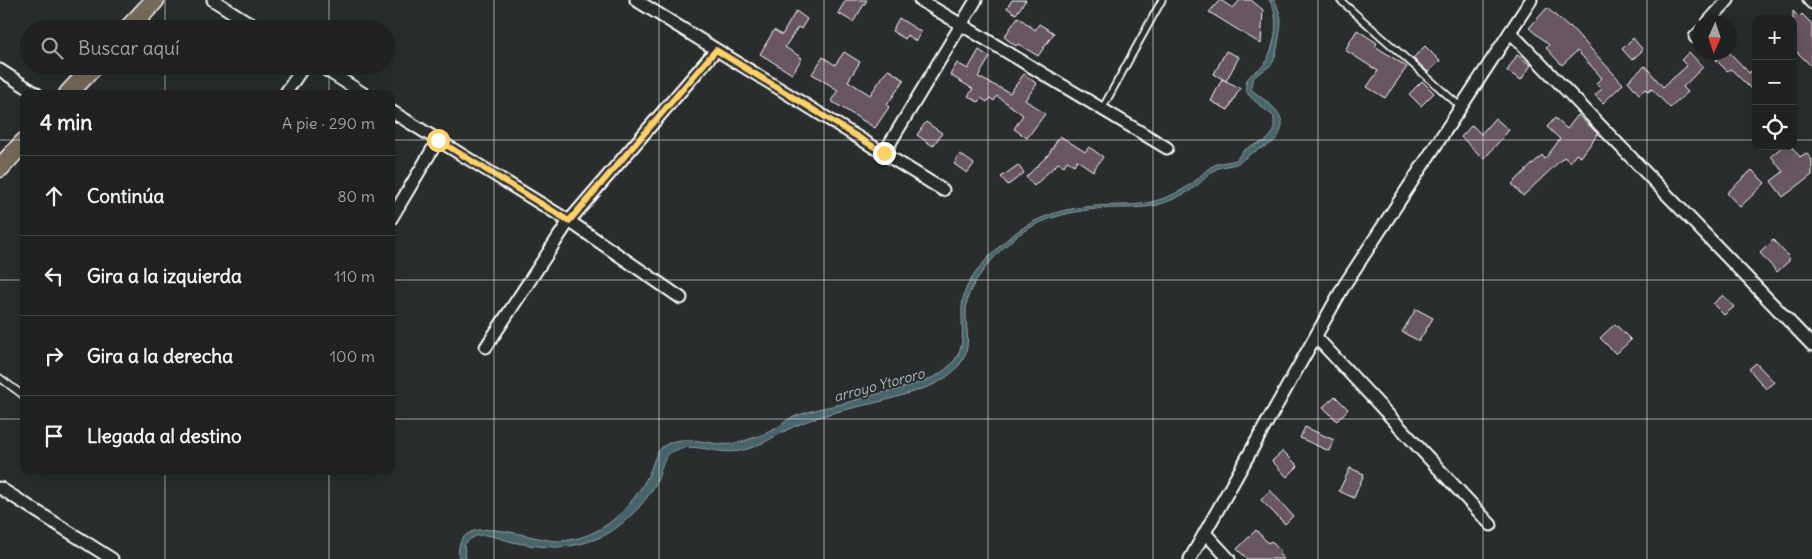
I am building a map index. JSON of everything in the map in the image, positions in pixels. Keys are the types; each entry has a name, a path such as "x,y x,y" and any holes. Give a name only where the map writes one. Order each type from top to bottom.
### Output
{"main road":[{"path":"136,20 155,0"},
{"path":"72,90 86,75"},
{"path":"3,159 20,145"}],"street":[{"path":"213,0 245,20"},
{"path":"636,0 943,190"},
{"path":"920,0 1167,148"},
{"path":"884,153 976,0"},
{"path":"1190,559 1345,284 1531,0"},
{"path":"1714,15 1728,0"},
{"path":"1809,0 1812,3"},
{"path":"1510,32 1812,345"},
{"path":"486,348 569,221 716,50"},
{"path":"0,70 30,90"},
{"path":"288,90 298,75"},
{"path":"334,75 358,90"},
{"path":"395,113 569,221 681,298"},
{"path":"395,212 438,140"},
{"path":"1316,337 1491,525"},
{"path":"0,488 112,559"},
{"path":"1205,533 1229,559"}],"lane":[{"path":"1102,109 1162,0"},
{"path":"1340,0 1462,108"},
{"path":"0,378 20,393"}],"water":[{"path":"1269,0 1275,0 1279,12 1281,19 1280,34 1273,62 1253,79 1251,89 1279,114 1282,124 1277,138 1238,163 1216,169 1191,190 1166,202 1146,207 1102,209 1064,214 1040,222 1018,235 989,263 971,289 966,308 967,348 959,366 949,375 926,388 876,403 839,411 794,426 747,449 731,452 691,447 671,452 665,460 651,492 640,506 614,530 595,539 575,545 551,547 523,544 494,536 481,535 475,536 464,545 466,559 459,559 460,543 468,534 481,530 497,530 560,541 589,535 613,520 624,510 642,487 659,451 665,445 674,441 694,440 723,444 741,442 769,432 798,415 917,384 946,369 955,359 960,349 962,339 962,306 964,294 969,283 991,254 1022,229 1057,212 1070,209 1104,205 1141,204 1164,198 1190,185 1213,166 1236,160 1243,151 1266,141 1274,132 1274,117 1248,94 1246,88 1248,78 1265,63 1272,49 1276,23 1273,7"}],"building":[{"path":"846,0 867,0 853,22 838,13"},
{"path":"1012,0 1026,0 1016,14 1007,8"},
{"path":"1220,0 1233,8 1240,0 1251,0 1263,10 1261,44 1209,12"},
{"path":"1547,8 1568,27 1570,26 1623,84 1603,103 1595,95 1602,89 1596,83 1602,78 1583,57 1577,51 1562,65 1546,48 1549,45 1529,28"},
{"path":"796,11 807,19 801,29 798,27 785,47 802,58 792,74 760,54 774,30 782,35"},
{"path":"1802,14 1812,24 1812,67 1797,52 1797,15 1799,17"},
{"path":"1018,17 1035,30 1039,24 1054,33 1038,56 1018,44 1016,46 1004,37"},
{"path":"899,18 921,32 916,41 907,35 905,39 892,31"},
{"path":"1357,30 1377,43 1375,46 1407,67 1385,98 1367,87 1378,71 1345,50"},
{"path":"1633,38 1643,50 1632,60 1622,49"},
{"path":"1425,46 1440,61 1428,72 1413,58"},
{"path":"979,50 990,57 978,77 1010,93 1024,74 1037,84 1025,100 1045,114 1027,138 1014,129 1023,115 997,96 994,101 990,98 987,102 981,98 978,102 968,96 973,89 950,75 957,63 968,69"},
{"path":"1226,51 1239,57 1226,81 1214,74"},
{"path":"844,52 860,62 848,81 870,95 888,69 904,80 887,105 889,107 875,128 831,101 838,90 812,74 823,57 835,65"},
{"path":"1689,52 1692,55 1692,60 1696,60 1703,67 1683,87 1688,92 1670,108 1652,89 1648,92 1645,89 1639,94 1628,81 1645,66 1663,87 1687,66 1681,60"},
{"path":"1517,55 1531,65 1521,80 1507,71"},
{"path":"1716,60 1737,60 1749,73 1751,71 1752,90 1733,71 1730,69 1727,71"},
{"path":"1222,79 1240,88 1228,110 1211,101"},
{"path":"1422,81 1434,93 1421,106 1409,94"},
{"path":"1578,115 1598,134 1581,157 1576,154 1570,162 1564,157 1523,196 1512,184 1542,155 1545,159 1560,139 1547,127 1555,118 1567,129"},
{"path":"1495,118 1509,130 1484,159 1461,137 1472,125 1481,134"},
{"path":"926,122 942,133 933,146 917,135"},
{"path":"1060,136 1085,152 1089,147 1103,157 1093,171 1077,160 1074,165 1067,161 1064,166 1058,163 1034,186 1026,177 1048,155"},
{"path":"1778,150 1794,150 1800,157 1806,153 1812,160 1812,175 1783,197 1771,181 1783,172 1771,156"},
{"path":"960,154 974,164 967,173 954,164"},
{"path":"1018,165 1024,173 1008,185 1001,177"},
{"path":"1752,170 1765,183 1740,207 1727,193"},
{"path":"1773,240 1789,257 1789,261 1777,272 1760,253"},
{"path":"1723,295 1734,307 1724,315 1713,304"},
{"path":"1416,309 1433,318 1419,341 1402,332"},
{"path":"1615,324 1631,340 1616,354 1600,338"},
{"path":"1756,363 1774,382 1766,389 1749,369"},
{"path":"1335,396 1348,409 1337,421 1323,407"},
{"path":"1305,427 1334,440 1329,451 1300,438"},
{"path":"1283,451 1298,466 1287,477 1272,461"},
{"path":"1350,468 1364,474 1354,498 1339,491"},
{"path":"1270,490 1293,516 1285,524 1261,500"},
{"path":"1256,530 1268,543 1271,541 1281,552 1279,554 1284,559 1247,559 1237,549"}],"route":[{"path":"438,140 569,221 716,50 884,153"}],"water label":[{"name":"arroyo Ytororo","path":"879,385"}]}
